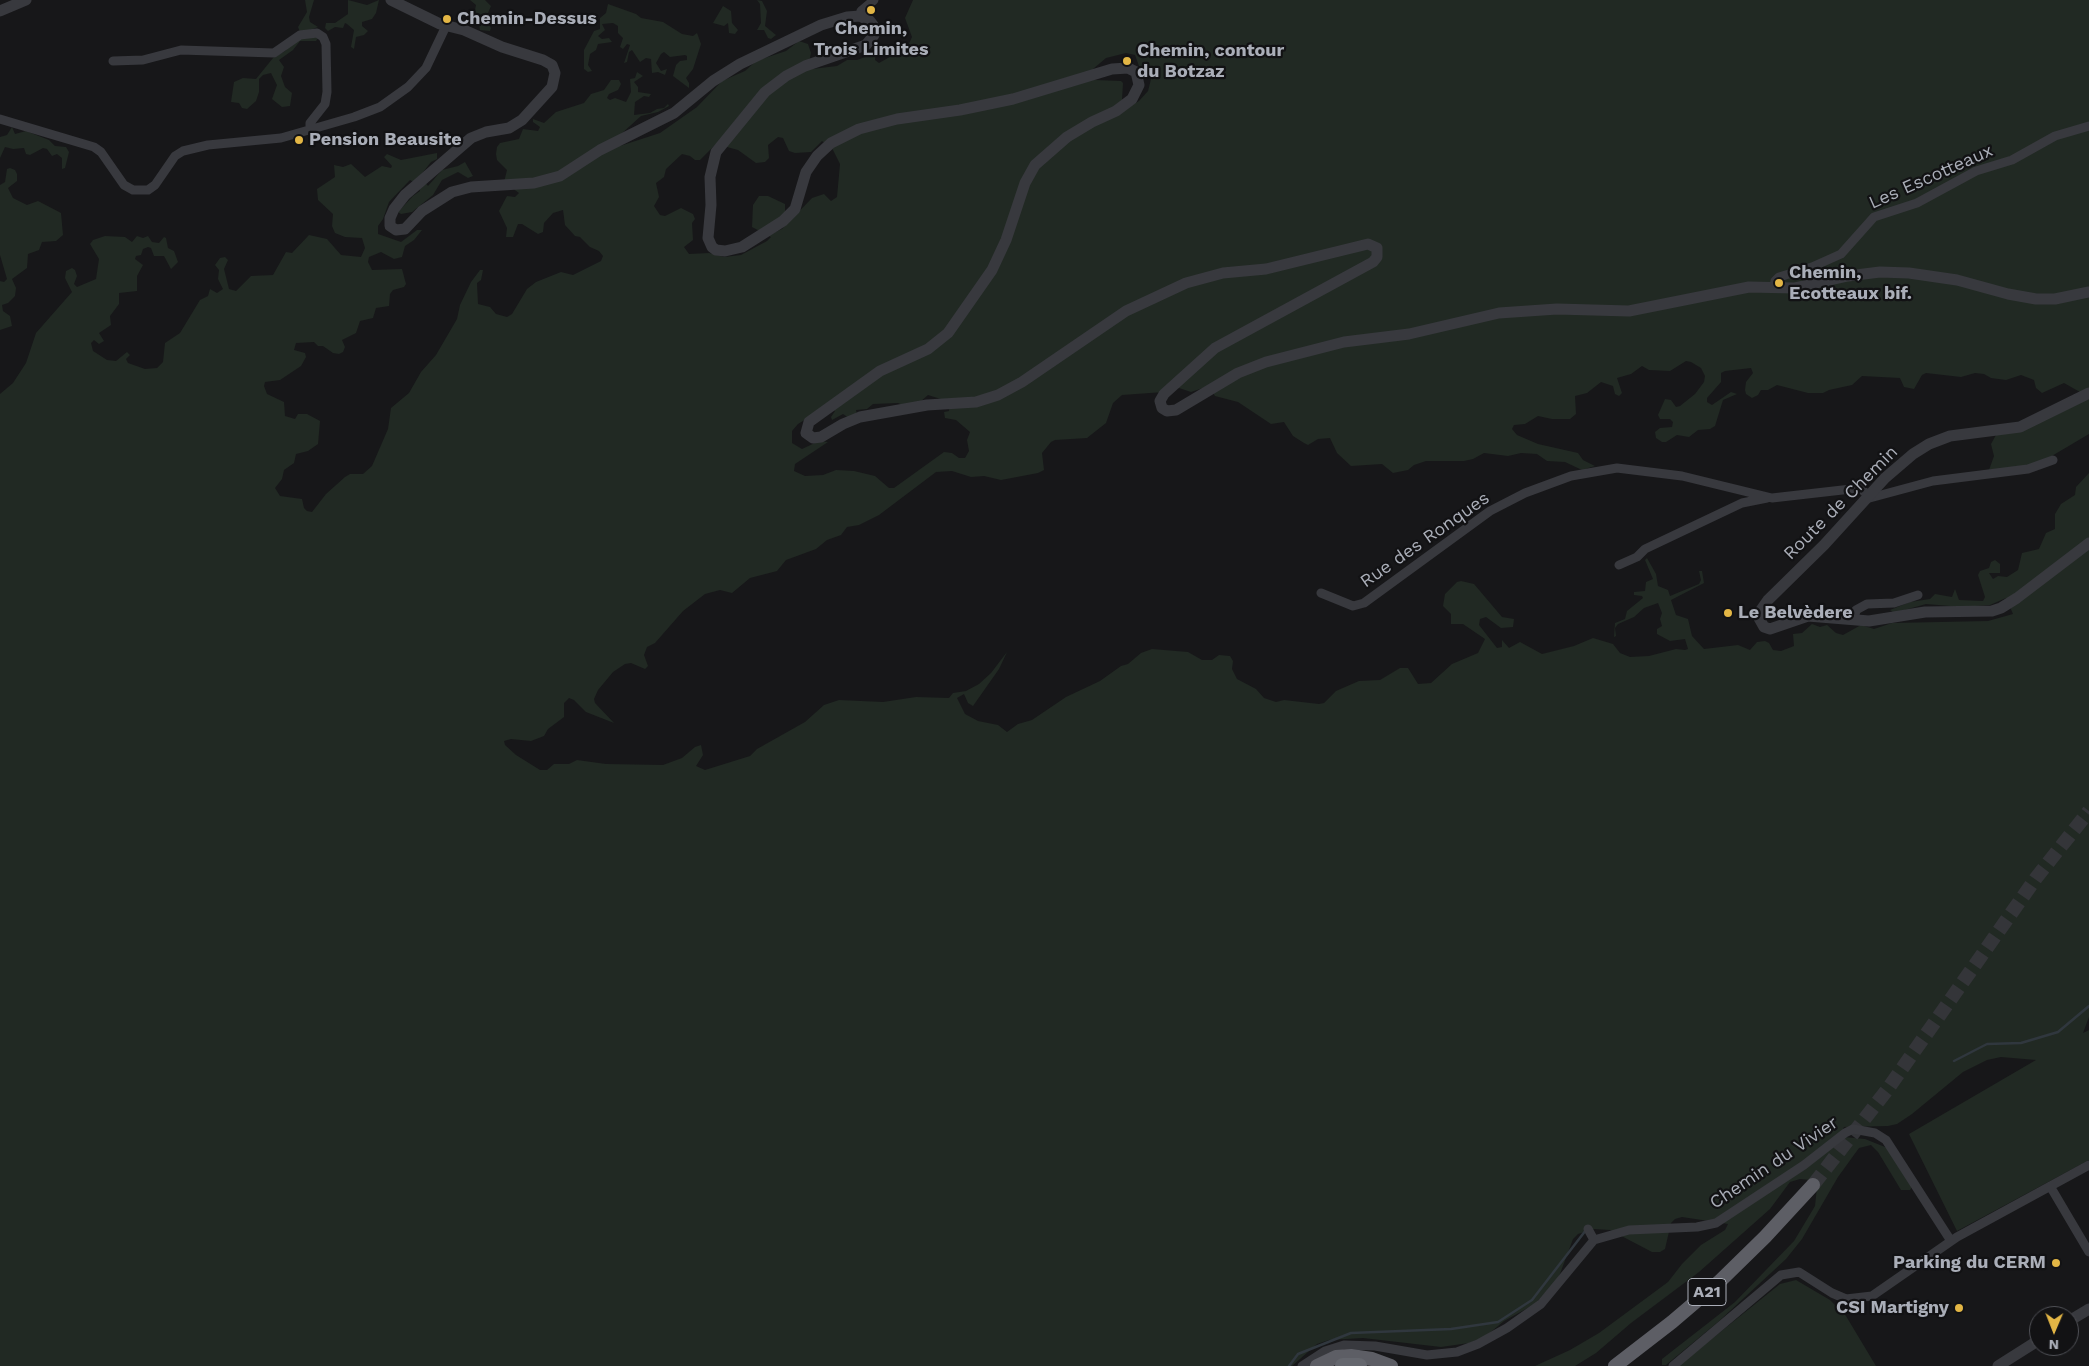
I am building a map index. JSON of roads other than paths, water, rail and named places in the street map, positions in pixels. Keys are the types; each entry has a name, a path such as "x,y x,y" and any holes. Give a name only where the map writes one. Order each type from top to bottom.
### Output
{"highway":[{"name":"A21","path":"1615,1366 1696,1302 1741,1261 1813,1185"},
{"path":"1603,1366 1646,1343"},
{"path":"1620,1366 1646,1343"},
{"path":"1317,1366 1336,1358 1351,1356 1372,1359 1391,1366"},
{"path":"1343,1366 1359,1366"}],"street":[{"path":"0,11 26,0"},
{"path":"391,0 446,26 464,30 502,47 544,60 554,69 554,82 549,91 522,120 509,128 486,132 471,138 405,195 394,209 390,218 390,226 396,230 405,229 422,211 452,192 554,179 606,147 674,113 713,81 752,57 821,25 847,17 860,16 870,21 873,25 874,35 866,45 805,66 786,76 765,92 719,147 712,161 710,177 711,205 708,238 712,247 716,250 726,251 742,247 782,222 795,209 806,172 817,156 831,143 859,129 897,119 960,110 1013,99 1122,68 1136,72 1139,85 1132,99 1125,106 1067,137 1035,166 1025,183 1006,240 992,270 948,333 928,349 880,371 810,422 806,433 813,438 827,434 849,421 869,415 927,405 976,402 998,395 1022,382 1133,307 1186,282 1223,273 1266,269 1368,244 1377,248 1377,257 1373,262 1215,348 1164,394 1160,401 1162,408 1167,411 1176,410 1234,375 1259,364 1350,340 1409,334 1493,314 1557,309 1629,310 1749,287 1794,288 1871,273 1900,272 1964,281 2026,298 2056,299 2089,292"},
{"path":"860,16 861,11 874,0"},
{"path":"0,119 94,147 101,152 124,185 133,190 142,191 155,185 175,156 184,151 208,145 265,141 368,113 396,96 426,68 446,26"},
{"path":"113,61 143,60 181,50 269,53 282,49 300,35 318,33 323,37 326,44 327,92 325,104 310,123 310,129"},
{"name":"Les Escotteaux","path":"1774,288 1775,281 1779,277 1812,268 1841,254 1877,216 1917,203 1976,171 2012,160 2055,136 2089,126"},
{"name":"Route de Chemin","path":"2089,393 2020,427 1958,435 1936,441 1899,465 1765,604 1759,616 1762,625 1770,629 1808,616 1876,621 1925,612 1970,613 1997,610 2017,598 2089,543"},
{"path":"1867,497 1937,480 2028,469 2053,460"},
{"name":"Rue des Ronques","path":"1321,593 1353,606 1364,603 1480,517 1525,493 1571,476 1622,468 1682,476 1772,498 1860,488 1867,497"},
{"path":"1619,565 1637,557 1646,549 1742,503 1772,498"},
{"path":"1854,620 1856,610 1867,604 1894,603 1918,595"},
{"name":"Chemin du Vivier","path":"1594,1240 1629,1230 1697,1227 1716,1223 1804,1165 1848,1130 1859,1129 1875,1133 1886,1140 1951,1241"},
{"path":"1673,1366 1781,1275 1799,1272 1838,1296 1846,1299 1864,1298 1879,1292 1951,1241 2089,1165"},
{"path":"2050,1186 2089,1252"},
{"path":"1302,1366 1320,1354 1344,1346 1369,1346 1427,1355 1457,1352 1478,1344 1507,1328 1541,1304 1594,1240 1588,1229"},
{"path":"1998,1366 2029,1346"}],"waterway":[{"path":"1954,1061 1987,1044 2021,1043 2058,1032 2089,1006"},
{"path":"1289,1366 1298,1354 1351,1333 1451,1329 1498,1322 1532,1300 1586,1230"}],"tunnel":[{"path":"1813,1185 1887,1090 2036,878 2089,811"}],"place":[{"name":"Chemin, Trois Limites","path":"871,10"},
{"name":"Chemin-Dessus","path":"447,19"},
{"name":"Chemin, contour du Botzaz","path":"1127,61"},
{"name":"Pension Beausite","path":"299,140"},
{"name":"Chemin, Ecotteaux bif.","path":"1779,283"},
{"name":"Le Belvèdere","path":"1728,613"},
{"name":"Parking du CERM","path":"2056,1263"},
{"name":"CSI Martigny","path":"1959,1308"}]}
